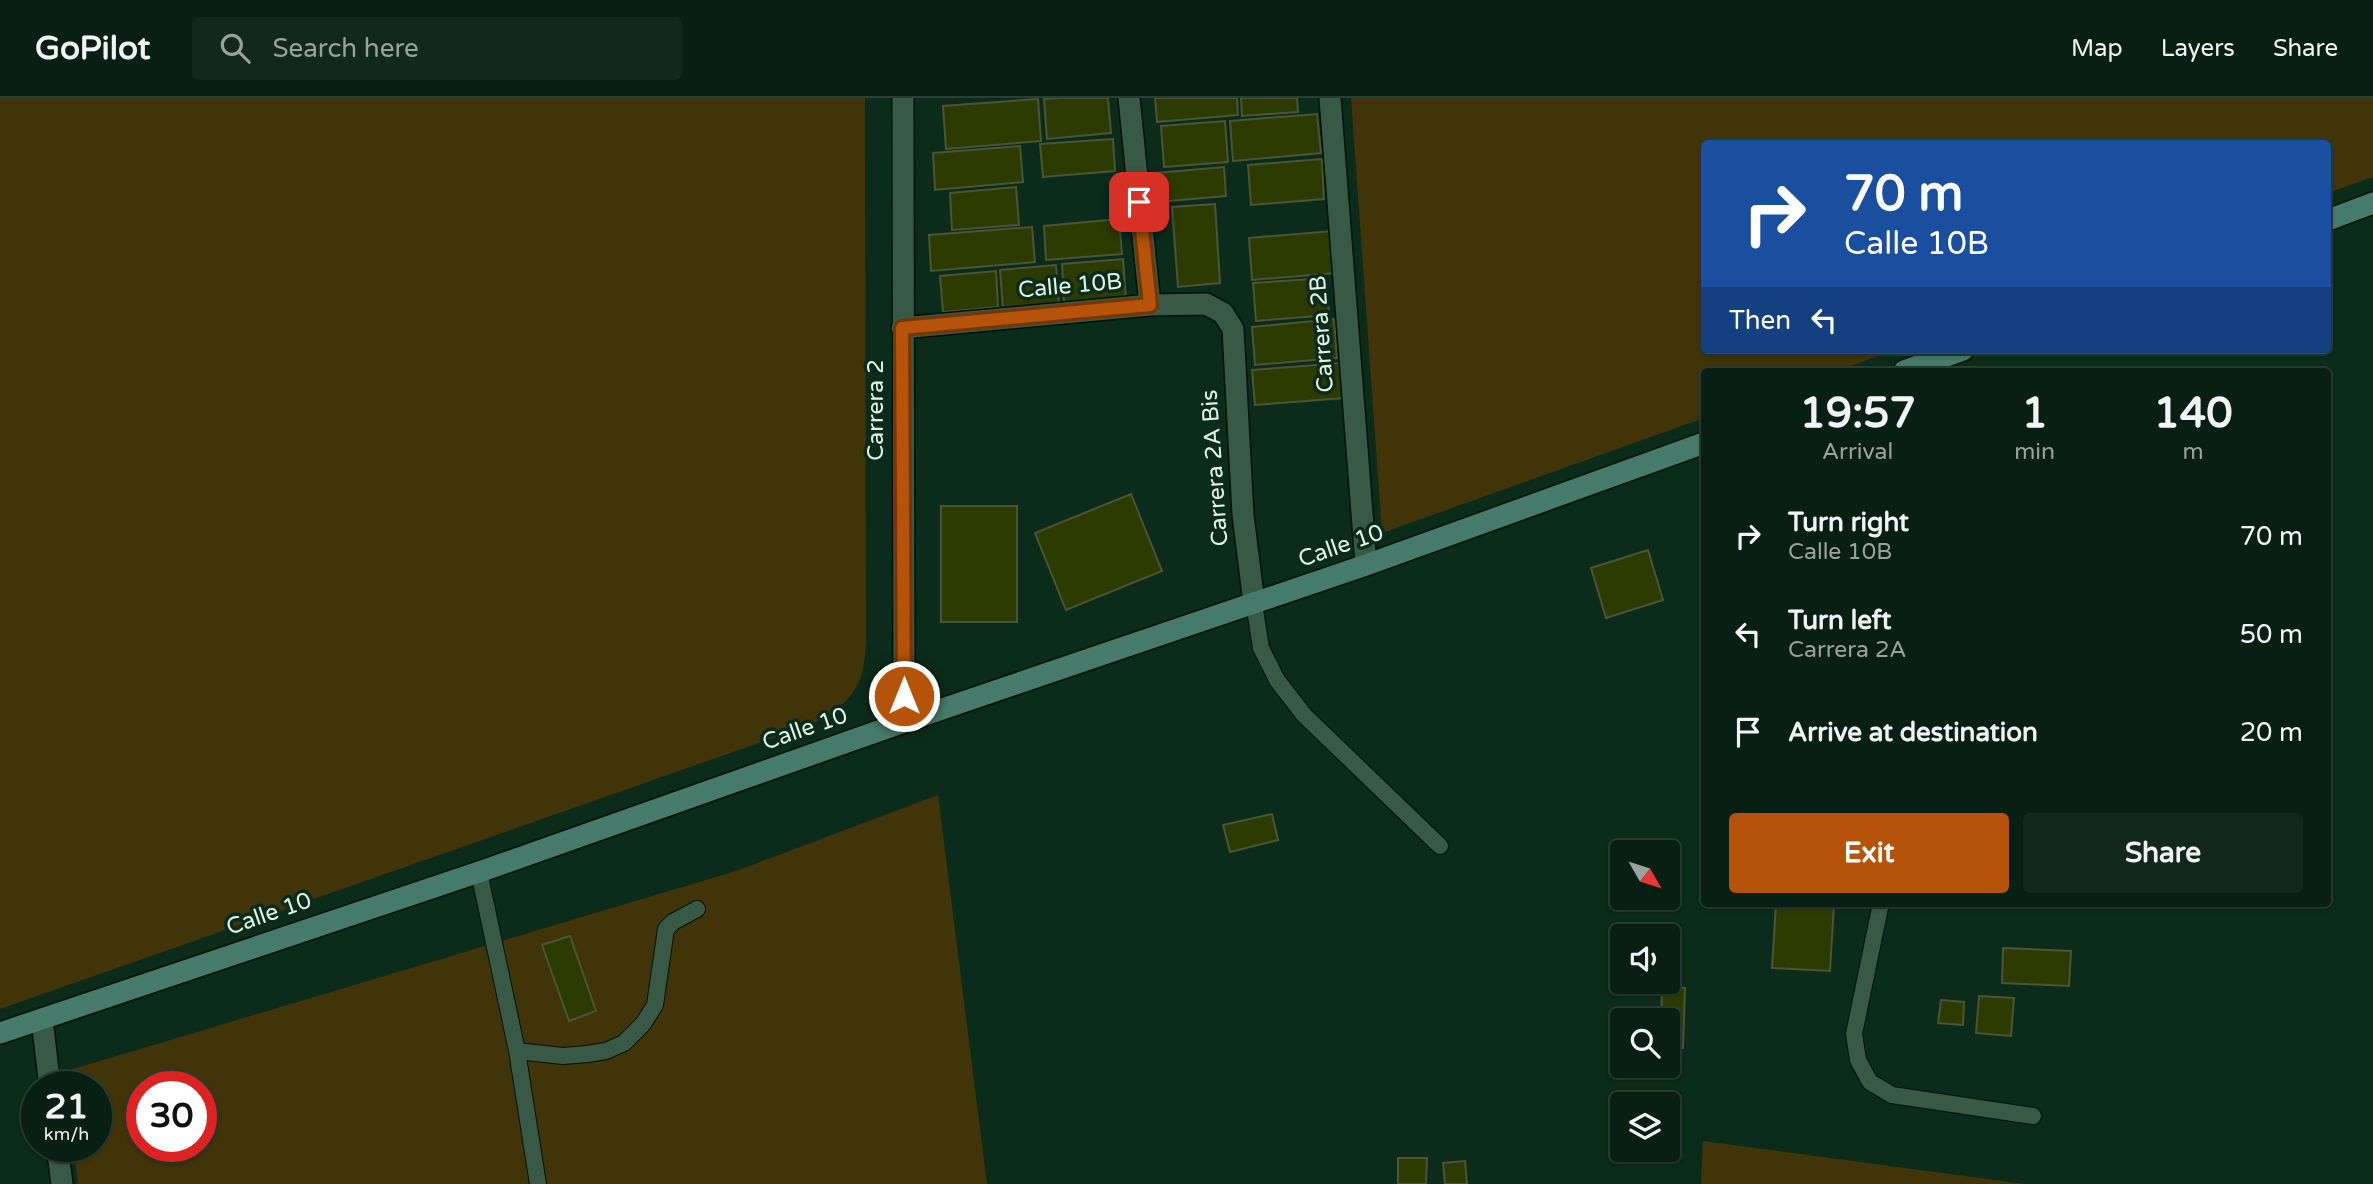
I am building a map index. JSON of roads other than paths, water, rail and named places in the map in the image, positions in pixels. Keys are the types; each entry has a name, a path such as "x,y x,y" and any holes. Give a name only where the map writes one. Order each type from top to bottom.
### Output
{"street":[{"name":"Carrera 2","path":"902,98 904,722"},
{"path":"1129,98 1150,305"},
{"name":"Carrera 2B","path":"1330,98 1366,565"},
{"path":"2331,219 2373,203"},
{"name":"Calle 10B","path":"902,328 1150,305 1206,304 1223,313 1233,328"},
{"name":"Carrera 2A Bis","path":"1233,328 1243,515 1254,603"},
{"path":"1912,368 1952,354"},
{"name":"Calle 10","path":"0,1033 478,872 904,722 1366,565 1701,444"},
{"path":"42,1019 48,1071"},
{"path":"59,1162 62,1184"}],"lane":[{"path":"1254,603 1261,648 1284,688 1304,715 1440,846"},
{"path":"478,872 517,1051 538,1184"},
{"path":"1880,907 1854,1034 1858,1060 1870,1082 1892,1095 2033,1116"},
{"path":"517,1051 563,1056 606,1051 624,1043 643,1024 655,1005 666,929 697,909"}]}
